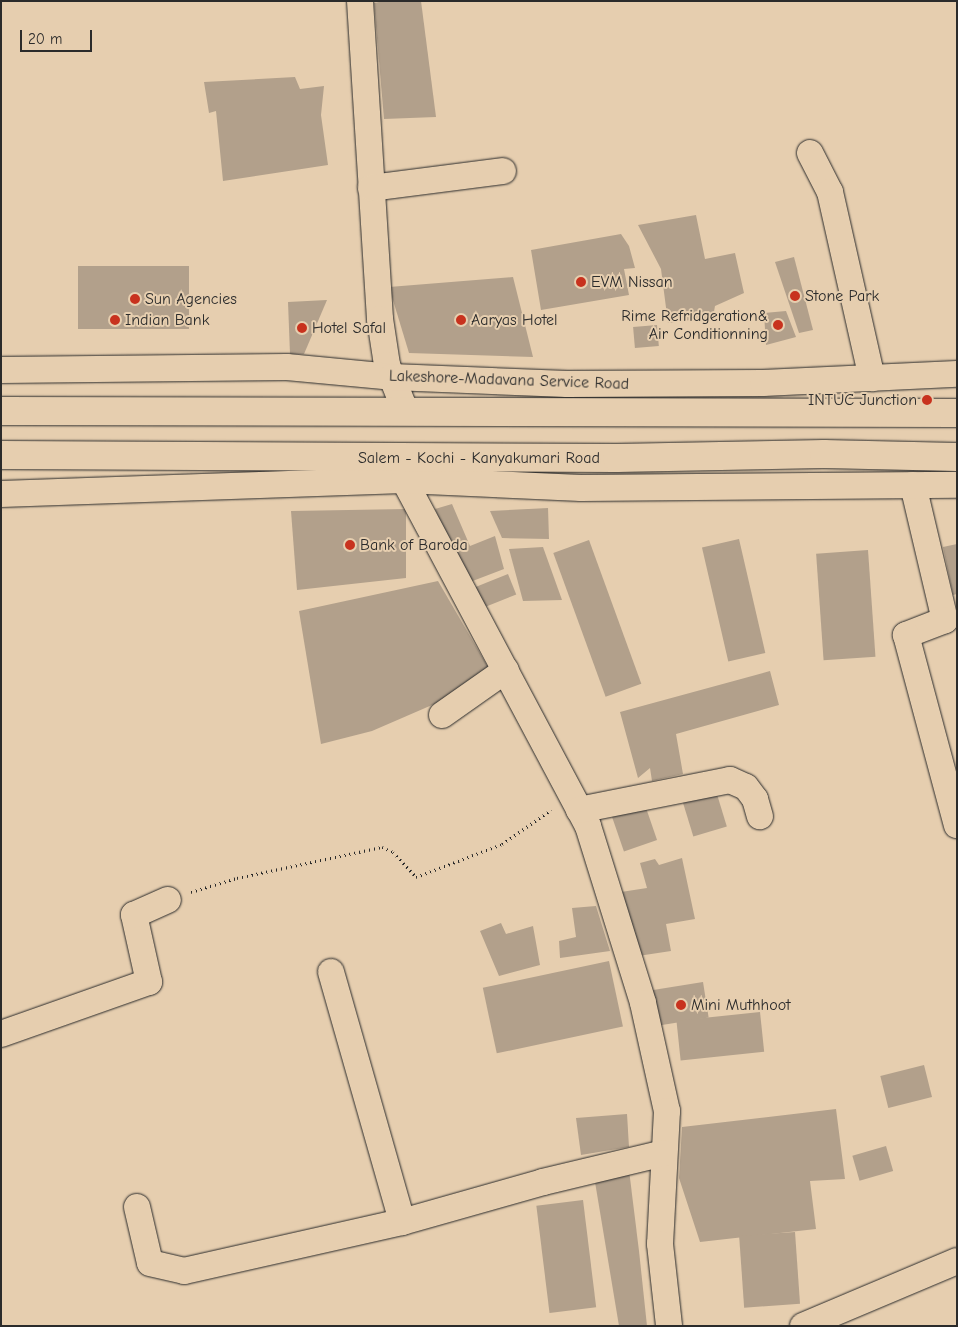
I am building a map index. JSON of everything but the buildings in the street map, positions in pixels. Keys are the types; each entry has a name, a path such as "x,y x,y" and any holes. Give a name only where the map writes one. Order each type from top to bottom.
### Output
{"highway":[{"path":"1,411 405,410 753,414 957,413"},
{"name":"Salem - Kochi - Kanyakumari Road","path":"1,455 617,458 824,454 957,457"}],"street":[{"path":"360,1 380,319 392,377 405,410"},
{"path":"810,153 830,192 872,378"},
{"path":"371,188 503,171"},
{"name":"Lakeshore-Madavana Service Road","path":"1,370 287,366 392,377 567,384 763,383 957,374"},
{"path":"404,480 588,826 643,1003 667,1110 660,1244 669,1326"},
{"path":"1,494 404,480 581,488 957,485"},
{"path":"913,485 945,620 906,635 957,825"},
{"path":"442,715 506,670"},
{"path":"575,803 730,780 746,788 755,799 760,816"},
{"path":"1,1034 149,982 134,915 168,900"},
{"path":"331,972 402,1222"},
{"path":"137,1207 150,1263 184,1271 402,1222 543,1182 664,1153"},
{"path":"803,1326 957,1261"}],"path":[{"path":"168,900 237,878 382,847 393,852 416,877 502,844 575,803"}],"place":[{"name":"EVM Nissan","path":"581,282"},
{"name":"Stone Park","path":"795,296"},
{"name":"Sun Agencies","path":"135,299"},
{"name":"Indian Bank","path":"115,320"},
{"name":"Aaryas Hotel","path":"461,320"},
{"name":"Rime Refridgeration& Air Conditionning","path":"778,325"},
{"name":"Hotel Safal","path":"302,328"},
{"name":"INTUC Junction","path":"927,400"},
{"name":"Bank of Baroda","path":"350,545"},
{"name":"Mini Muthhoot","path":"681,1005"}]}
